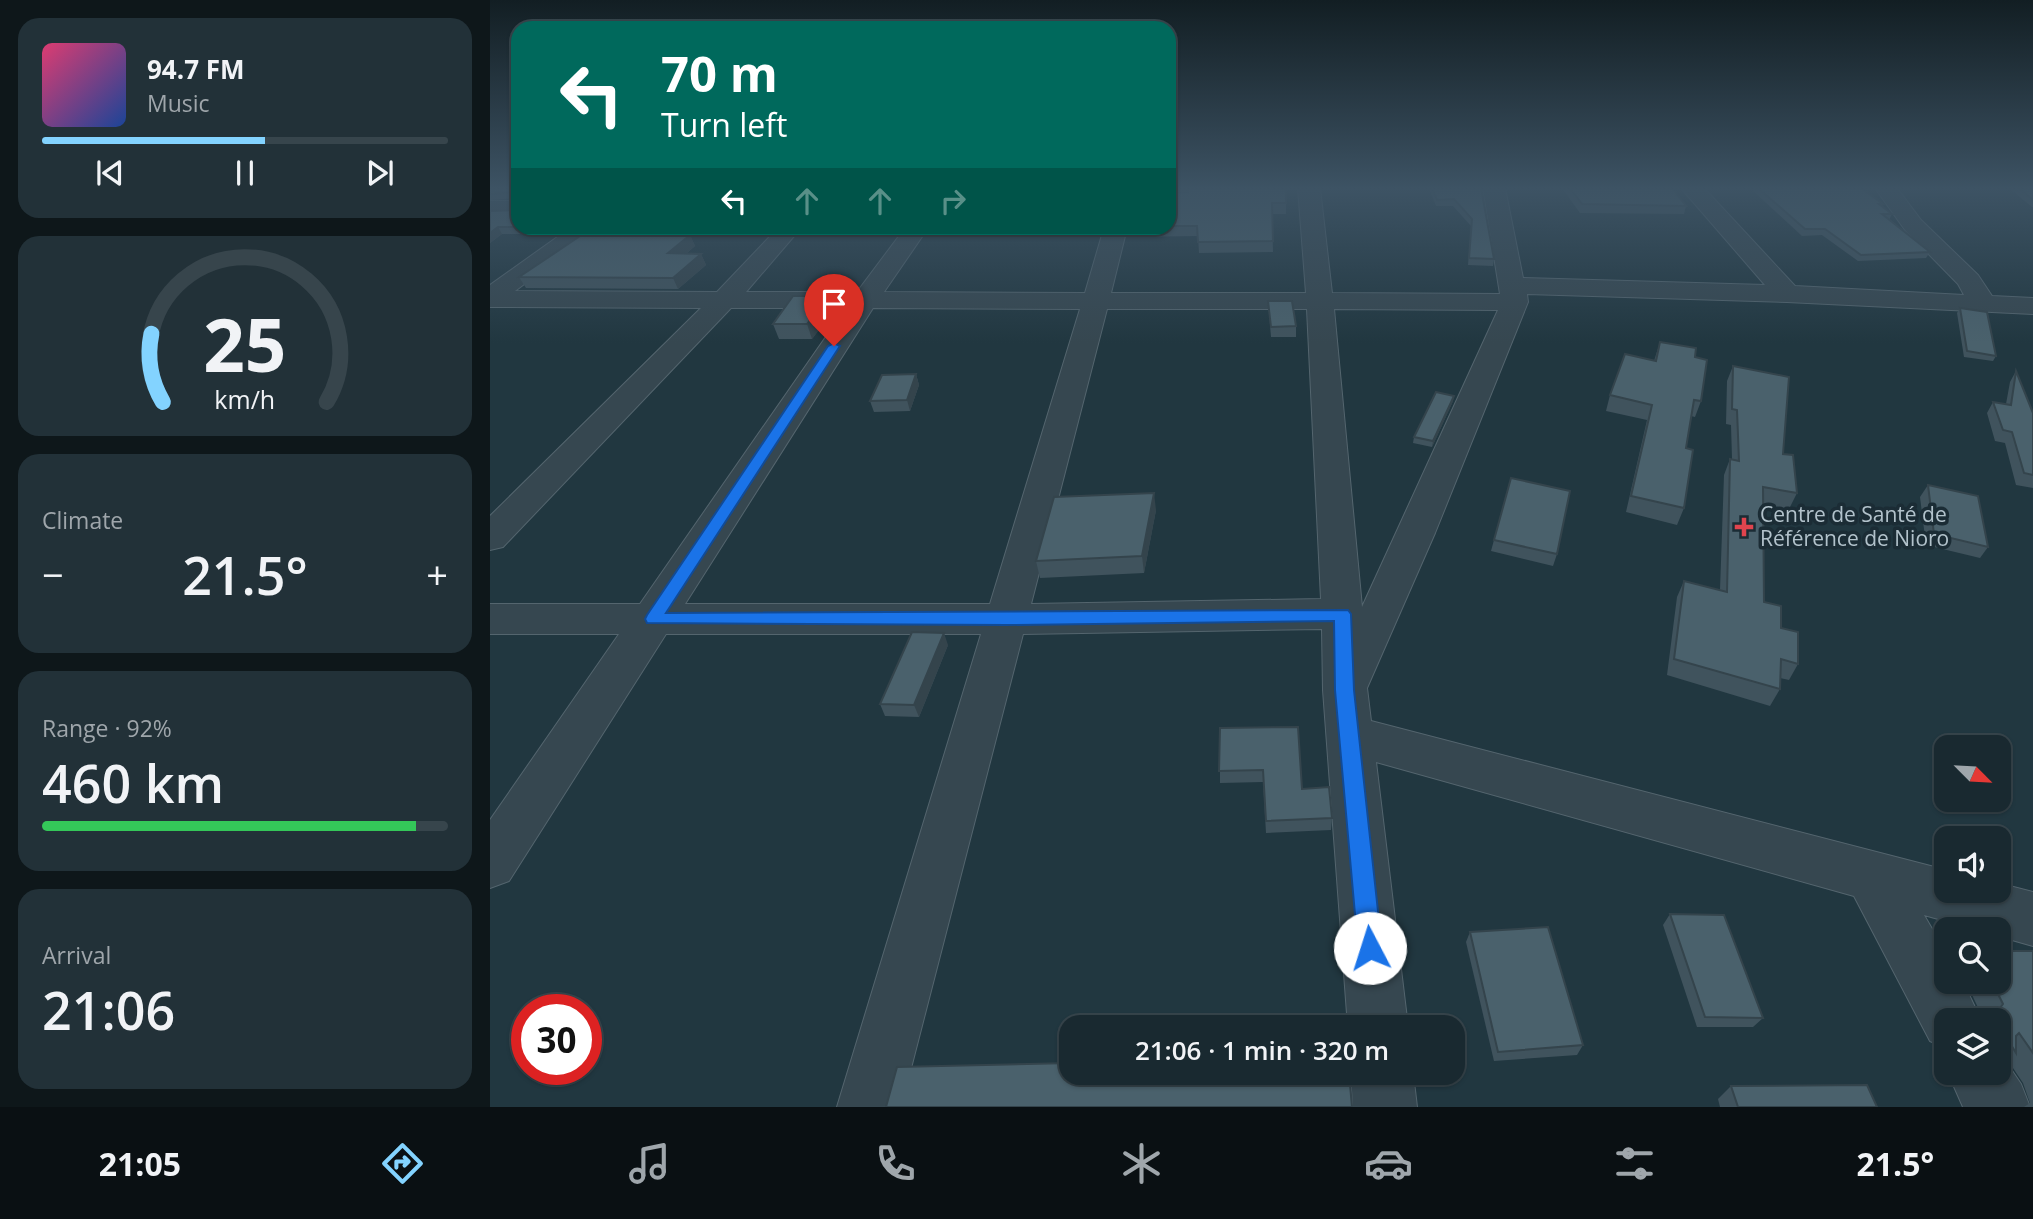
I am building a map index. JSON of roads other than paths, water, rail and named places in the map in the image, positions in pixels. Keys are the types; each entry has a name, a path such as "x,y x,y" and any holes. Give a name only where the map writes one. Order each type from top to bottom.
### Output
{"street":[{"path":"490,298 568,240"},
{"path":"490,538 724,300 779,240"},
{"path":"490,864 864,301 909,240"},
{"path":"869,1107 1113,240"},
{"path":"1314,240 1347,713 1377,1015"},
{"path":"1347,713 1416,533 1515,294 1504,240"},
{"path":"1738,240 1787,294"},
{"path":"1928,240 1969,280 1983,304"},
{"path":"490,298 1320,303 1515,294 1787,294 2030,308"},
{"path":"490,619 1006,619 1342,614"},
{"path":"1347,713 1870,873 2033,919"},
{"path":"1870,873 1944,1008"},
{"path":"1383,1085 1385,1107"},
{"path":"1986,1085 1998,1107"}],"place":[{"name":"Centre de Santé de Référence de Nioro","path":"1744,527"}]}
